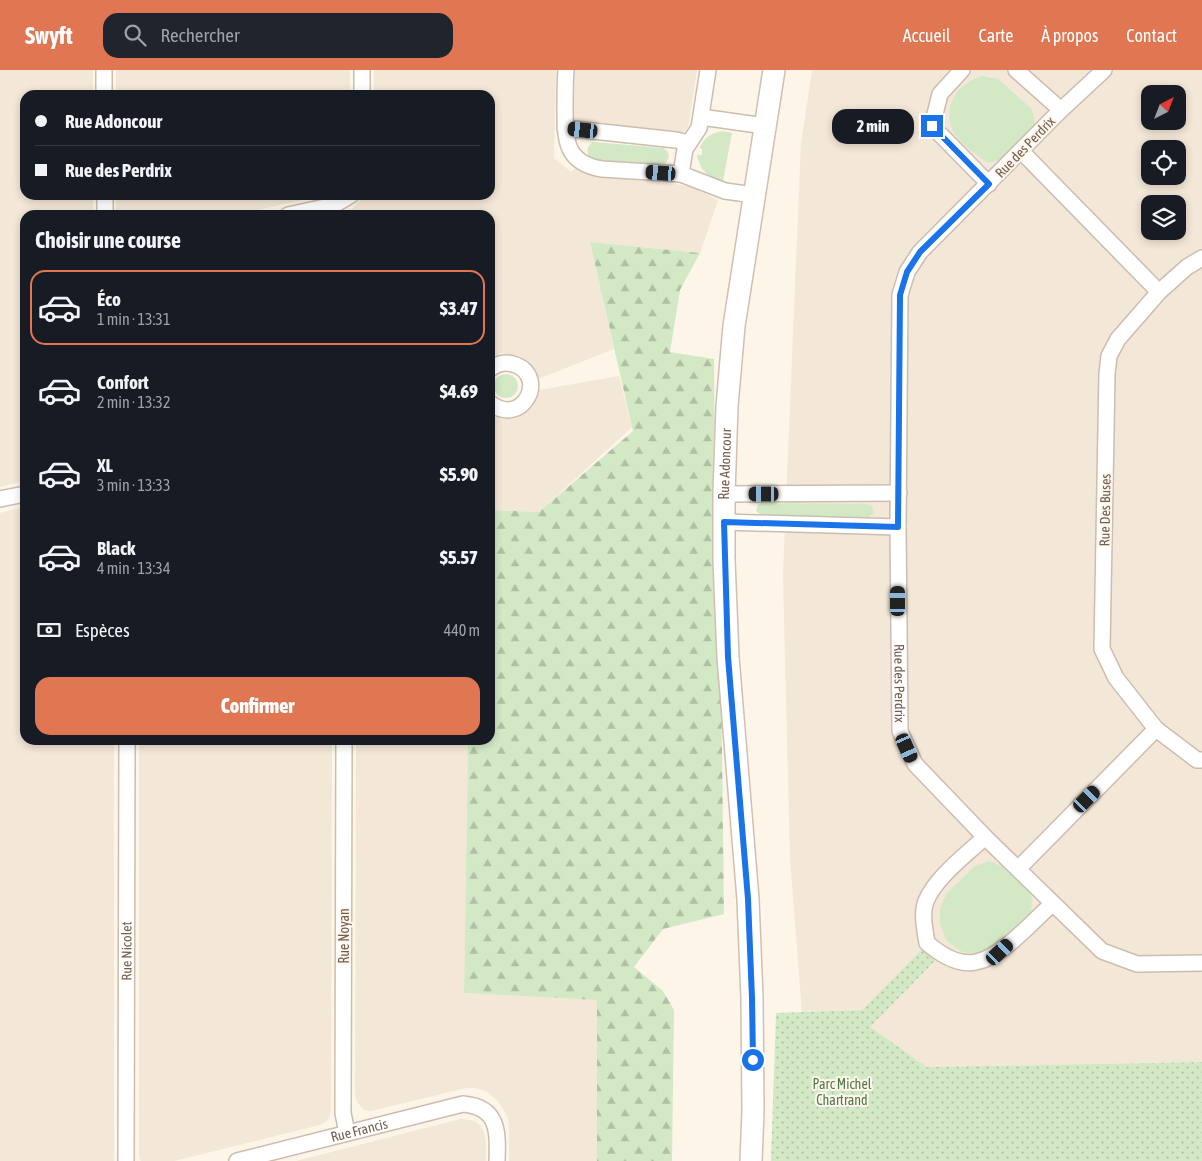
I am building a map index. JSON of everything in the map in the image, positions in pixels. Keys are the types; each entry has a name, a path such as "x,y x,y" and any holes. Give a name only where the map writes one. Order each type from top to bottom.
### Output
{"street":[{"path":"104,70 104,90"},
{"path":"362,70 362,90"},
{"path":"566,70 565,128 567,144 570,150 586,164 602,168 681,174 725,190 754,196"},
{"path":"681,174 684,155 689,143 698,132 708,70"},
{"name":"Rue Adoncour","path":"751,1161 753,1111 752,998 747,890 728,657 724,494 730,364 734,326 774,70"},
{"name":"Rue des Perdrix","path":"962,70 940,94 932,126 989,184"},
{"name":"Rue des Perdrix","path":"1016,70 1061,110"},
{"name":"Rue des Perdrix","path":"1104,70 1061,110 920,252 907,272 900,295 898,527 900,731 915,764 984,837 1102,951 1137,964 1202,963"},
{"path":"701,117 765,126"},
{"path":"565,128 689,143"},
{"path":"1021,151 1159,292"},
{"path":"311,210 334,205 342,200"},
{"name":"Rue Des Buses","path":"1202,258 1187,267 1159,292 1118,339 1109,356 1102,649 1116,678 1156,729 1197,760 1202,760"},
{"path":"495,365 504,362 519,366 525,371 531,385 530,393 520,406 505,410 495,407"},
{"path":"724,494 899,493"},
{"path":"0,499 20,495"},
{"path":"724,522 898,527"},
{"path":"1018,869 1156,729"},
{"name":"Rue Nicolet","path":"126,1161 127,745"},
{"name":"Rue Noyan","path":"344,745 344,1113 347,1133"},
{"path":"984,837 936,883 926,902 924,922 927,944 940,953 956,960 976,962 1000,952 1052,904"},
{"name":"Rue Francis","path":"237,1161 456,1104 472,1104 488,1113 496,1126 497,1161"}],"shaded area":[{"path":"0,70 93,70 93,90 20,90 20,200 93,200 93,210 20,210 20,482 0,487"},
{"path":"116,70 350,70 350,90 116,90"},
{"path":"374,70 556,70 554,158 571,172 579,168 589,174 598,176 681,185 693,188 718,200 700,253 590,242 614,349 538,379 529,363 520,356 501,353 495,356 495,210 351,210 360,200 495,200 495,90 374,90"},
{"path":"575,70 697,70 688,128 680,133 578,122 574,118"},
{"path":"812,70 1202,70 1202,1062 927,1067 869,1027 936,961 923,948 862,1010 802,1012 790,858 783,576 801,144"},
{"path":"116,200 302,200 259,210 116,210"},
{"path":"619,376 632,427 539,512 495,510 495,417 514,419 524,414 537,399 539,390"},
{"path":"20,508 20,745 114,745 114,1161 0,1161 0,513"},
{"path":"139,745 332,745 331,1111 328,1120 320,1125 174,1161 141,1161 139,1156"},
{"path":"356,745 468,745 464,993 597,1000 597,1161 509,1161 508,1119 504,1110 497,1100 487,1092 476,1088 466,1088 371,1111 364,1110 357,1102 355,1096"},
{"path":"461,1119 475,1121 480,1125 486,1142 486,1161 296,1161"}],"green space":[{"path":"982,76 998,79 1032,109 1035,123 1031,135 1008,157 989,163 961,142 953,132 949,114 950,106 957,93 968,83"},
{"path":"722,131 732,133 723,181 713,177 703,169 697,155 702,155 701,144 706,139"},
{"path":"593,142 663,148 668,152 669,158 665,163 661,164 594,160 589,156 588,151 590,144"},
{"path":"590,242 700,253 680,290 670,352 714,359 715,518 721,663 724,914 663,929 634,967 663,991 674,1010 672,1161 597,1161 597,1000 464,993 468,745 495,745 495,510 539,512 633,431"},
{"path":"501,374 511,374 518,381 518,391 511,398 501,398 495,392 495,380"},
{"path":"761,503 866,504 872,506 874,513 869,517 762,516 756,511"},
{"path":"989,861 1004,867 1027,887 1032,898 1031,913 998,949 981,955 962,952 947,941 940,924 940,908 947,893 975,866"},
{"name":"Parc Michel Chartrand","path":"923,948 936,960 870,1027 927,1067 1202,1062 1202,1161 771,1161 776,1013 862,1010"}],"route":[{"path":"753,1060 748,899 725,614 724,522 898,527 900,295 907,272 920,252 989,184 932,126"}]}
